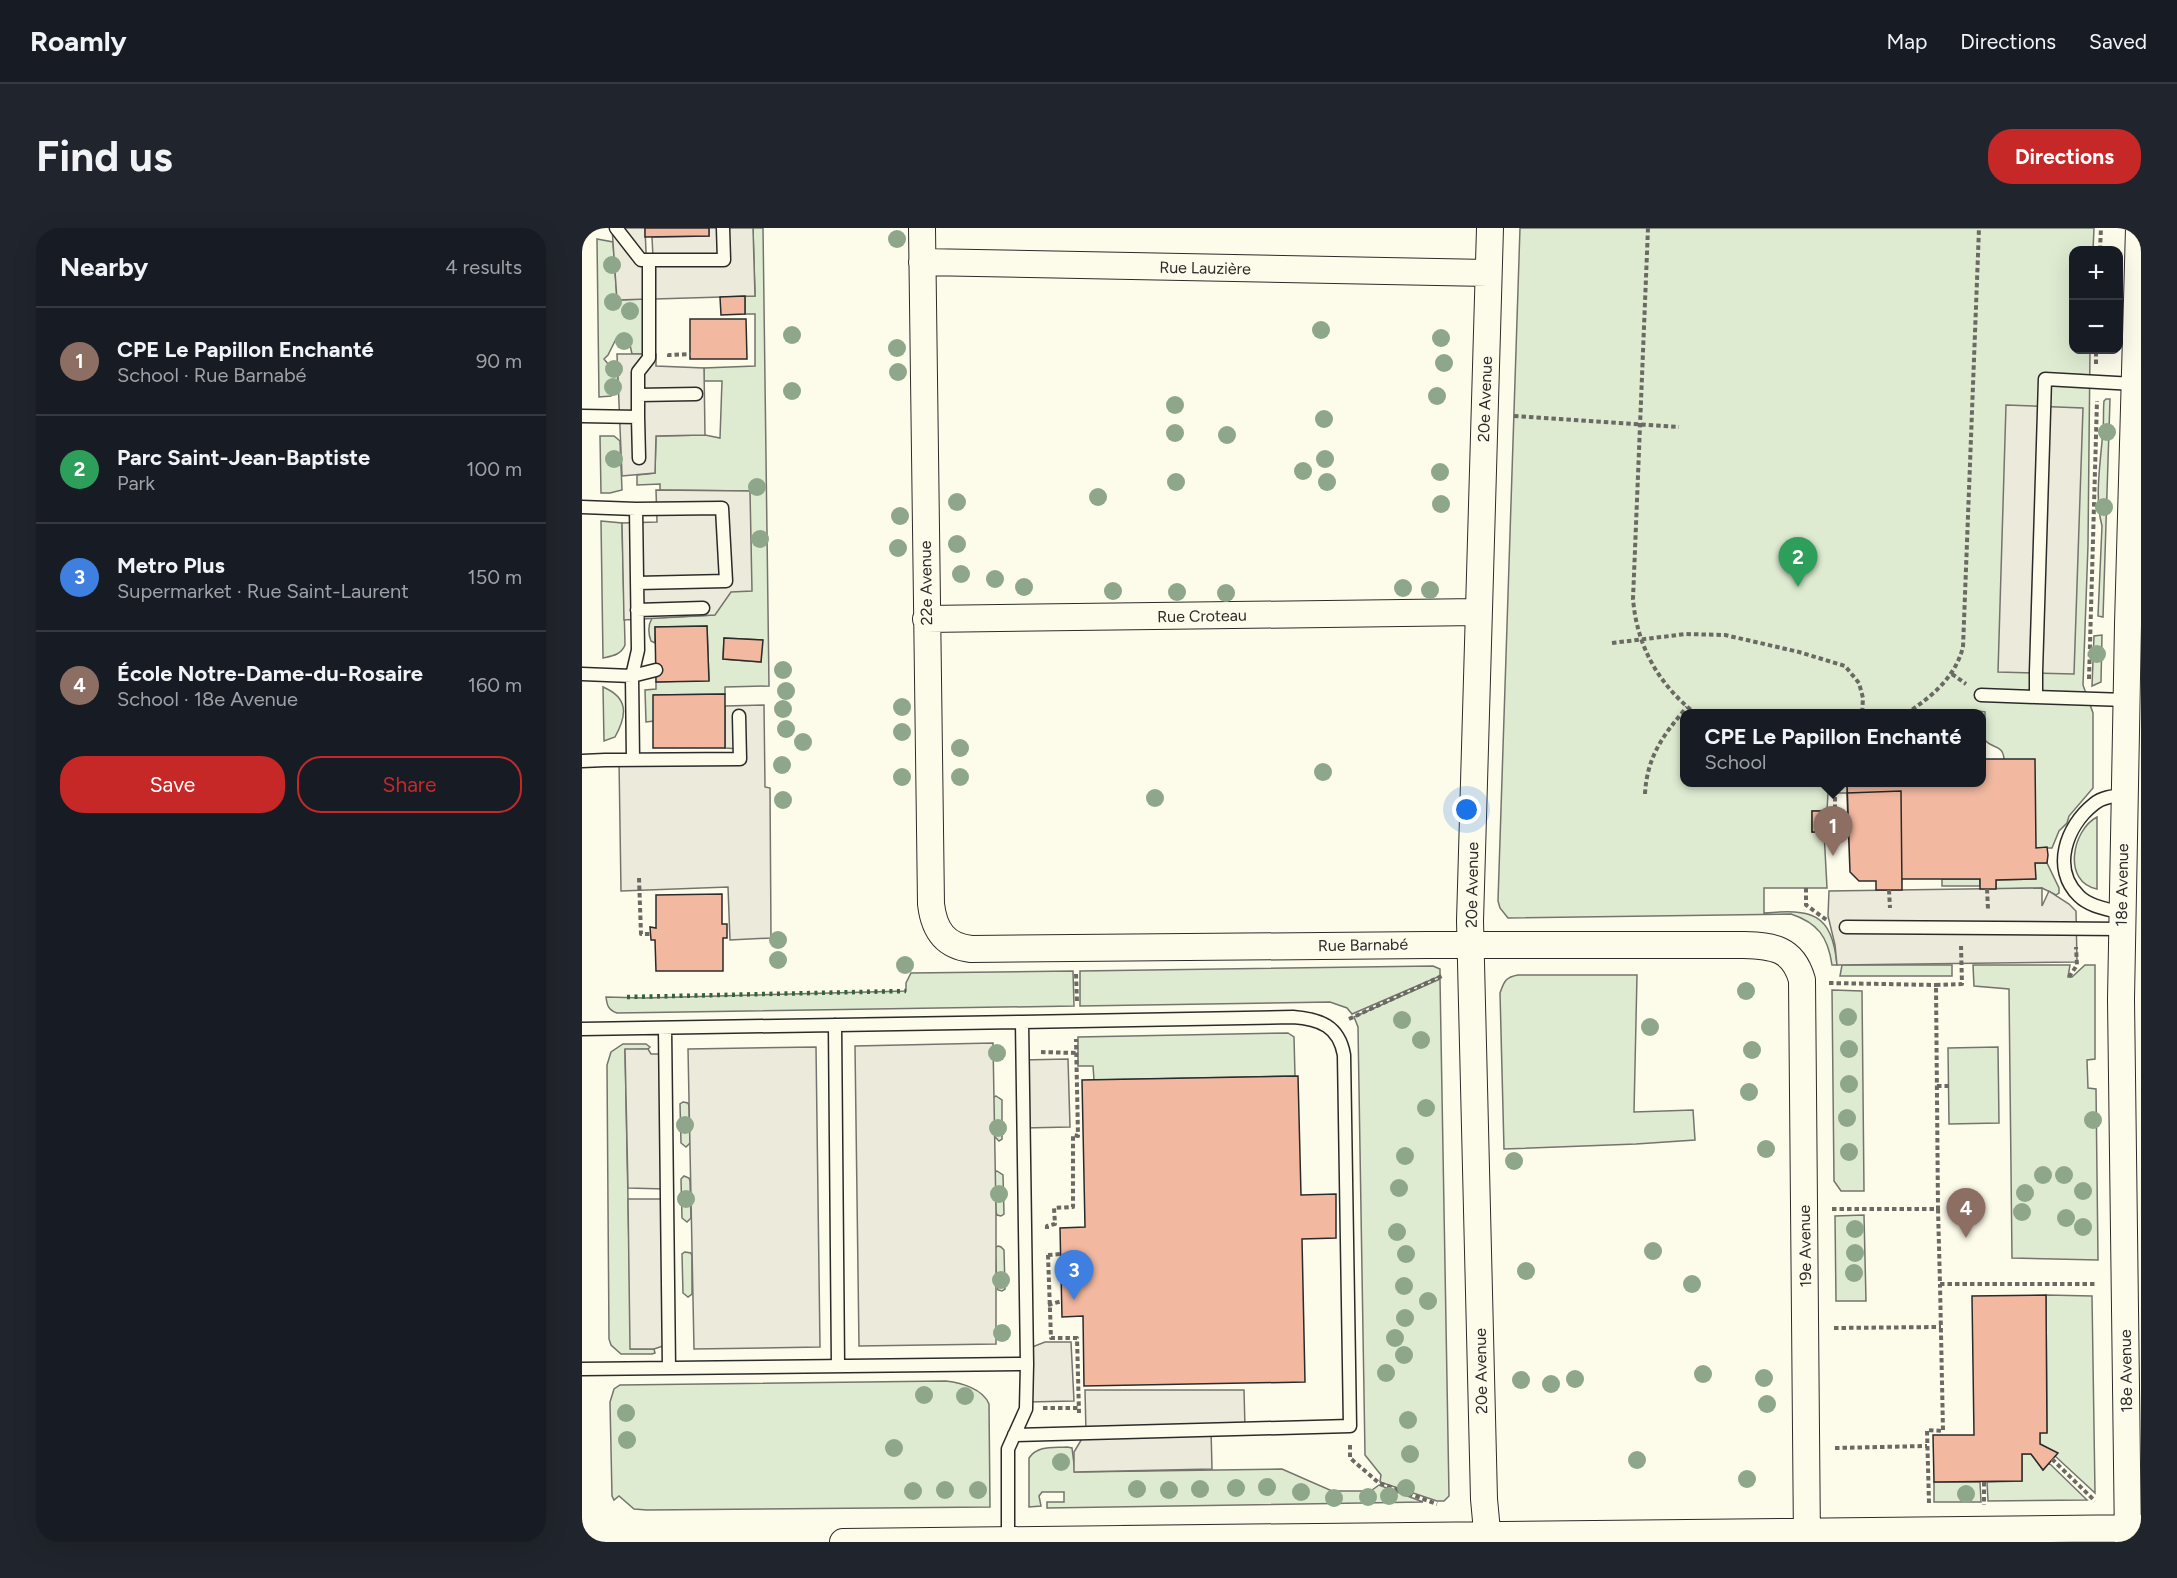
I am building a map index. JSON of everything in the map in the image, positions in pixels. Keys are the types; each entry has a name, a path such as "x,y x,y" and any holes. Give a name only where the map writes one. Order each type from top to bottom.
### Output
{"street":[{"name":"22e Avenue","path":"922,228 931,904 934,923 940,935"},
{"name":"20e Avenue","path":"1488,1538 1484,1499 1470,921 1490,228"},
{"name":"18e Avenue","path":"2132,1533 2122,1107 2121,921 2139,228"},
{"name":"Rue Lauzière","path":"922,262 1488,273"},
{"name":"Rue Croteau","path":"926,619 1478,612"},
{"name":"Rue Barnabé","path":"940,935 956,945 971,949 1744,945 1768,947 1787,955"},
{"name":"19e Avenue","path":"1787,955 1799,969 1802,980 1807,1537"},
{"path":"843,1542 2132,1533"}],"lane":[{"path":"616,228 641,260 724,260 723,228"},
{"path":"639,458 638,372 649,358 649,260"},
{"path":"2036,697 2045,379 2134,384"},
{"path":"638,395 696,394"},
{"path":"582,416 638,417"},
{"path":"582,507 722,508 726,581 637,583"},
{"path":"633,760 632,676 638,650 636,509"},
{"path":"637,610 703,608"},
{"path":"582,674 632,676 656,670"},
{"path":"1981,695 2126,699"},
{"path":"582,762 740,759 739,716"},
{"path":"2121,921 2078,895 2067,877 2063,861 2068,838 2095,802 2124,795"},
{"path":"1846,927 2121,921"},
{"path":"582,1029 1293,1017 1308,1018 1332,1029 1338,1036 1344,1056 1350,1426 1014,1435"},
{"path":"1008,1540 1008,1449 1026,1409 1022,1022"},
{"path":"835,1025 838,1366"},
{"path":"665,1028 669,1368"},
{"path":"582,1369 1027,1364"}],"path":[{"path":"1648,228 1634,616 1640,641 1657,672 1690,709"},
{"path":"1913,709 1925,701 1952,674 1964,647 1978,228"},
{"path":"2100,246 2101,228"},
{"path":"669,394 669,355 691,354"},
{"path":"2096,354 2096,366"},
{"path":"2088,685 2097,397"},
{"path":"1514,416 1679,427"},
{"path":"2090,622 2097,622"},
{"path":"1612,643 1686,634 1725,635 1799,652 1845,666 1858,683 1863,698 1862,709"},
{"path":"1645,794 1646,776 1653,755 1665,732 1680,715"},
{"path":"1834,787 1835,825"},
{"path":"639,878 640,934 651,934"},
{"path":"1806,888 1806,905 1829,922"},
{"path":"1829,983 1962,984 1962,965"},
{"path":"2069,977 2077,965"},
{"path":"1076,970 1077,1000"},
{"path":"1353,1016 1444,975"},
{"path":"1929,1505 1927,1430 1943,1431 1936,985"},
{"path":"1047,1235 1047,1226 1055,1224 1054,1208 1073,1207 1073,1136 1078,1136 1076,1038"},
{"path":"1022,1052 1076,1053"},
{"path":"1937,1086 1949,1086"},
{"path":"1832,1209 1938,1209"},
{"path":"1026,1409 1079,1405 1077,1338 1051,1338 1048,1245"},
{"path":"1048,1255 1061,1254"},
{"path":"1940,1284 2095,1284"},
{"path":"1050,1305 1062,1301"},
{"path":"1834,1328 1941,1327"},
{"path":"1350,1426 1350,1458 1379,1484 1437,1504"},
{"path":"1835,1448 1927,1446"},
{"path":"2052,1459 2095,1501"},
{"path":"1984,1482 1984,1505"}],"green space":[{"path":"753,228 763,228 769,686 725,687 725,694 654,695 654,721 646,722 645,690 656,689 656,682 709,680 707,626 655,627 655,643 650,638 650,623 652,618 714,615 750,491 660,490 660,484 637,485 637,475 655,473 656,436 705,435 720,438 722,381 704,381 704,368 755,366 755,314 745,314 745,296 755,296","holes":["724,638 762,640 761,662 723,659"]},
{"path":"1520,228 2094,228 2093,246 2069,246 2069,354 2090,354 2088,545 2083,685 2093,713 2093,788 2069,816 2052,848 2036,848 2002,751 1986,741 1986,709 1680,709 1680,787 1847,787 1847,793 1828,793 1827,811 1812,811 1812,832 1824,832 1827,888 1764,888 1764,913 1806,914 1824,924 1830,934 1837,965 1832,965 1828,946 1820,932 1808,922 1791,914 1508,918 1500,908 1498,901"},
{"path":"597,239 613,242 617,300 643,299 643,354 632,354 630,345 622,337 616,339 604,359 611,372 618,373 618,390 611,396 599,397"},
{"path":"2110,399 2103,617 2098,616 2102,526 2098,490 2104,401"},
{"path":"600,436 614,436 620,441 622,490 601,493"},
{"path":"601,521 622,523 625,645 619,653 603,658"},
{"path":"2102,635 2101,682 2092,686 2094,636"},
{"path":"603,687 618,696 623,708 622,721 615,737 604,741"},
{"path":"2097,817 2097,889 2086,884 2079,877 2074,855 2082,833"},
{"path":"2035,863 2047,863 2059,888 2059,893 2056,895 2042,888 1996,889 1996,880 2035,879"},
{"path":"1942,879 1980,879 1980,886 1942,886"},
{"path":"1842,965 1952,965 1952,976 1840,976"},
{"path":"1973,965 2070,965 2068,977 2072,977 2085,965 2095,965 2095,1059 2087,1060 2088,1088 2096,1089 2098,1260 2012,1258 2009,989 1974,986"},
{"path":"1433,966 1440,969 1440,976 1352,1014 1347,1008 1330,1002 1080,1006 1080,971"},
{"path":"1073,971 1074,1006 617,1013 608,1007 606,997 906,991 906,983 911,973"},
{"path":"1518,975 1637,975 1634,1112 1693,1110 1695,1140 1504,1149 1500,993 1506,980"},
{"path":"1440,979 1449,1496 1444,1501 1437,1501 1380,1482 1381,1475 1365,1455 1358,1027 1354,1017"},
{"path":"1832,990 1862,991 1864,1191 1841,1191 1834,1181"},
{"path":"1288,1033 1294,1037 1295,1076 1094,1080 1093,1066 1078,1066 1078,1037"},
{"path":"623,1044 646,1044 650,1047 625,1050 631,1349 654,1349 655,1353 652,1354 621,1354 611,1345 609,1339 607,1065 611,1052"},
{"path":"1998,1047 1999,1123 1949,1124 1948,1048"},
{"path":"996,1096 1002,1100 1002,1139 999,1141 994,1136 993,1098"},
{"path":"688,1103 689,1106 690,1143 686,1147 681,1143 680,1104"},
{"path":"997,1171 1003,1175 1004,1214 1001,1216 996,1212 994,1173"},
{"path":"684,1176 690,1181 691,1218 687,1222 682,1218 681,1179"},
{"path":"1864,1215 1866,1301 1836,1301 1835,1216"},
{"path":"998,1246 1004,1250 1005,1289 1002,1291 998,1290 997,1286 995,1248"},
{"path":"691,1253 692,1256 692,1294 688,1297 683,1293 682,1254"},
{"path":"2046,1295 2092,1296 2095,1493 2055,1456 2057,1453 2040,1444 2040,1433 2047,1432"},
{"path":"946,1381 965,1385 977,1391 989,1404 990,1507 647,1510 634,1509 619,1496 614,1500 612,1496 610,1402 614,1389 620,1385"},
{"path":"1072,1448 1075,1472 1282,1469 1332,1491 1372,1490 1379,1485 1423,1502 1047,1508 1047,1502 1064,1502 1064,1492 1042,1492 1039,1496 1041,1506 1029,1507 1029,1458 1041,1449"},
{"path":"2022,1454 2031,1454 2043,1470 2049,1463 2087,1500 1988,1501 1987,1482 2022,1481"},
{"path":"1934,1482 1980,1482 1981,1502 1934,1502"}],"shaded area":[{"path":"612,228 645,228 648,299 617,300"},
{"path":"709,228 753,228 755,296 655,299 652,237 709,236"},
{"path":"617,354 656,354 656,366 704,368 705,435 656,436 655,473 622,476"},
{"path":"2006,405 2083,408 2074,674 1998,672"},
{"path":"656,490 750,491 752,591 731,592 715,615 624,620 622,523 657,522"},
{"path":"764,705 765,787 770,788 771,938 730,940 728,887 621,891 619,760 740,759 740,749 725,748 725,706"},
{"path":"2042,888 2042,906 2049,891 2076,911 2077,962 1837,965 1828,916 1829,891"},
{"path":"993,1043 996,1344 859,1346 855,1046"},
{"path":"816,1047 820,1347 694,1349 688,1049"},
{"path":"625,1049 648,1049 651,1054 665,1054 666,1189 628,1188"},
{"path":"1068,1059 1070,1127 1023,1128 1022,1060"},
{"path":"628,1199 667,1199 669,1344 654,1349 630,1349"},
{"path":"1045,1342 1071,1342 1074,1401 1027,1402 1027,1349"},
{"path":"1085,1390 1244,1390 1245,1428 1211,1429 1212,1469 1074,1472 1074,1452 1086,1432"}],"building":[{"path":"645,228 709,228 709,236 645,237"},
{"path":"745,296 745,314 721,315 720,297"},
{"path":"690,319 746,319 747,359 690,359"},
{"path":"707,626 709,681 656,682 655,627"},
{"path":"724,638 763,640 761,662 723,659"},
{"path":"725,694 725,748 653,748 653,695"},
{"path":"1986,759 2035,759 2036,848 2047,847 2048,855 2047,863 2035,863 2036,879 1996,880 1996,889 1980,889 1980,879 1902,879 1902,890 1876,890 1876,881 1859,881 1850,872 1847,787 1986,787"},
{"path":"1901,791 1902,890 1876,890 1876,881 1859,881 1850,872 1847,793"},
{"path":"1812,811 1827,811 1827,832 1812,832"},
{"path":"722,894 722,924 727,924 727,938 723,938 723,971 656,971 655,940 651,940 650,927 656,928 656,895"},
{"path":"1298,1076 1301,1195 1336,1194 1336,1238 1302,1239 1305,1382 1084,1386 1083,1316 1062,1317 1060,1228 1085,1227 1082,1080"},
{"path":"2046,1295 2047,1433 2040,1433 2040,1444 2058,1453 2043,1470 2031,1454 2022,1454 2022,1481 1934,1482 1933,1435 1974,1435 1972,1296"}],"hedge":[{"path":"627,997 906,991"}],"place":[{"name":"Parc Saint-Jean-Baptiste","path":"1798,587"},
{"name":"CPE Le Papillon Enchanté","path":"1833,856"},
{"name":"École Notre-Dame-du-Rosaire","path":"1966,1238"},
{"name":"Metro Plus","path":"1074,1300"}]}
